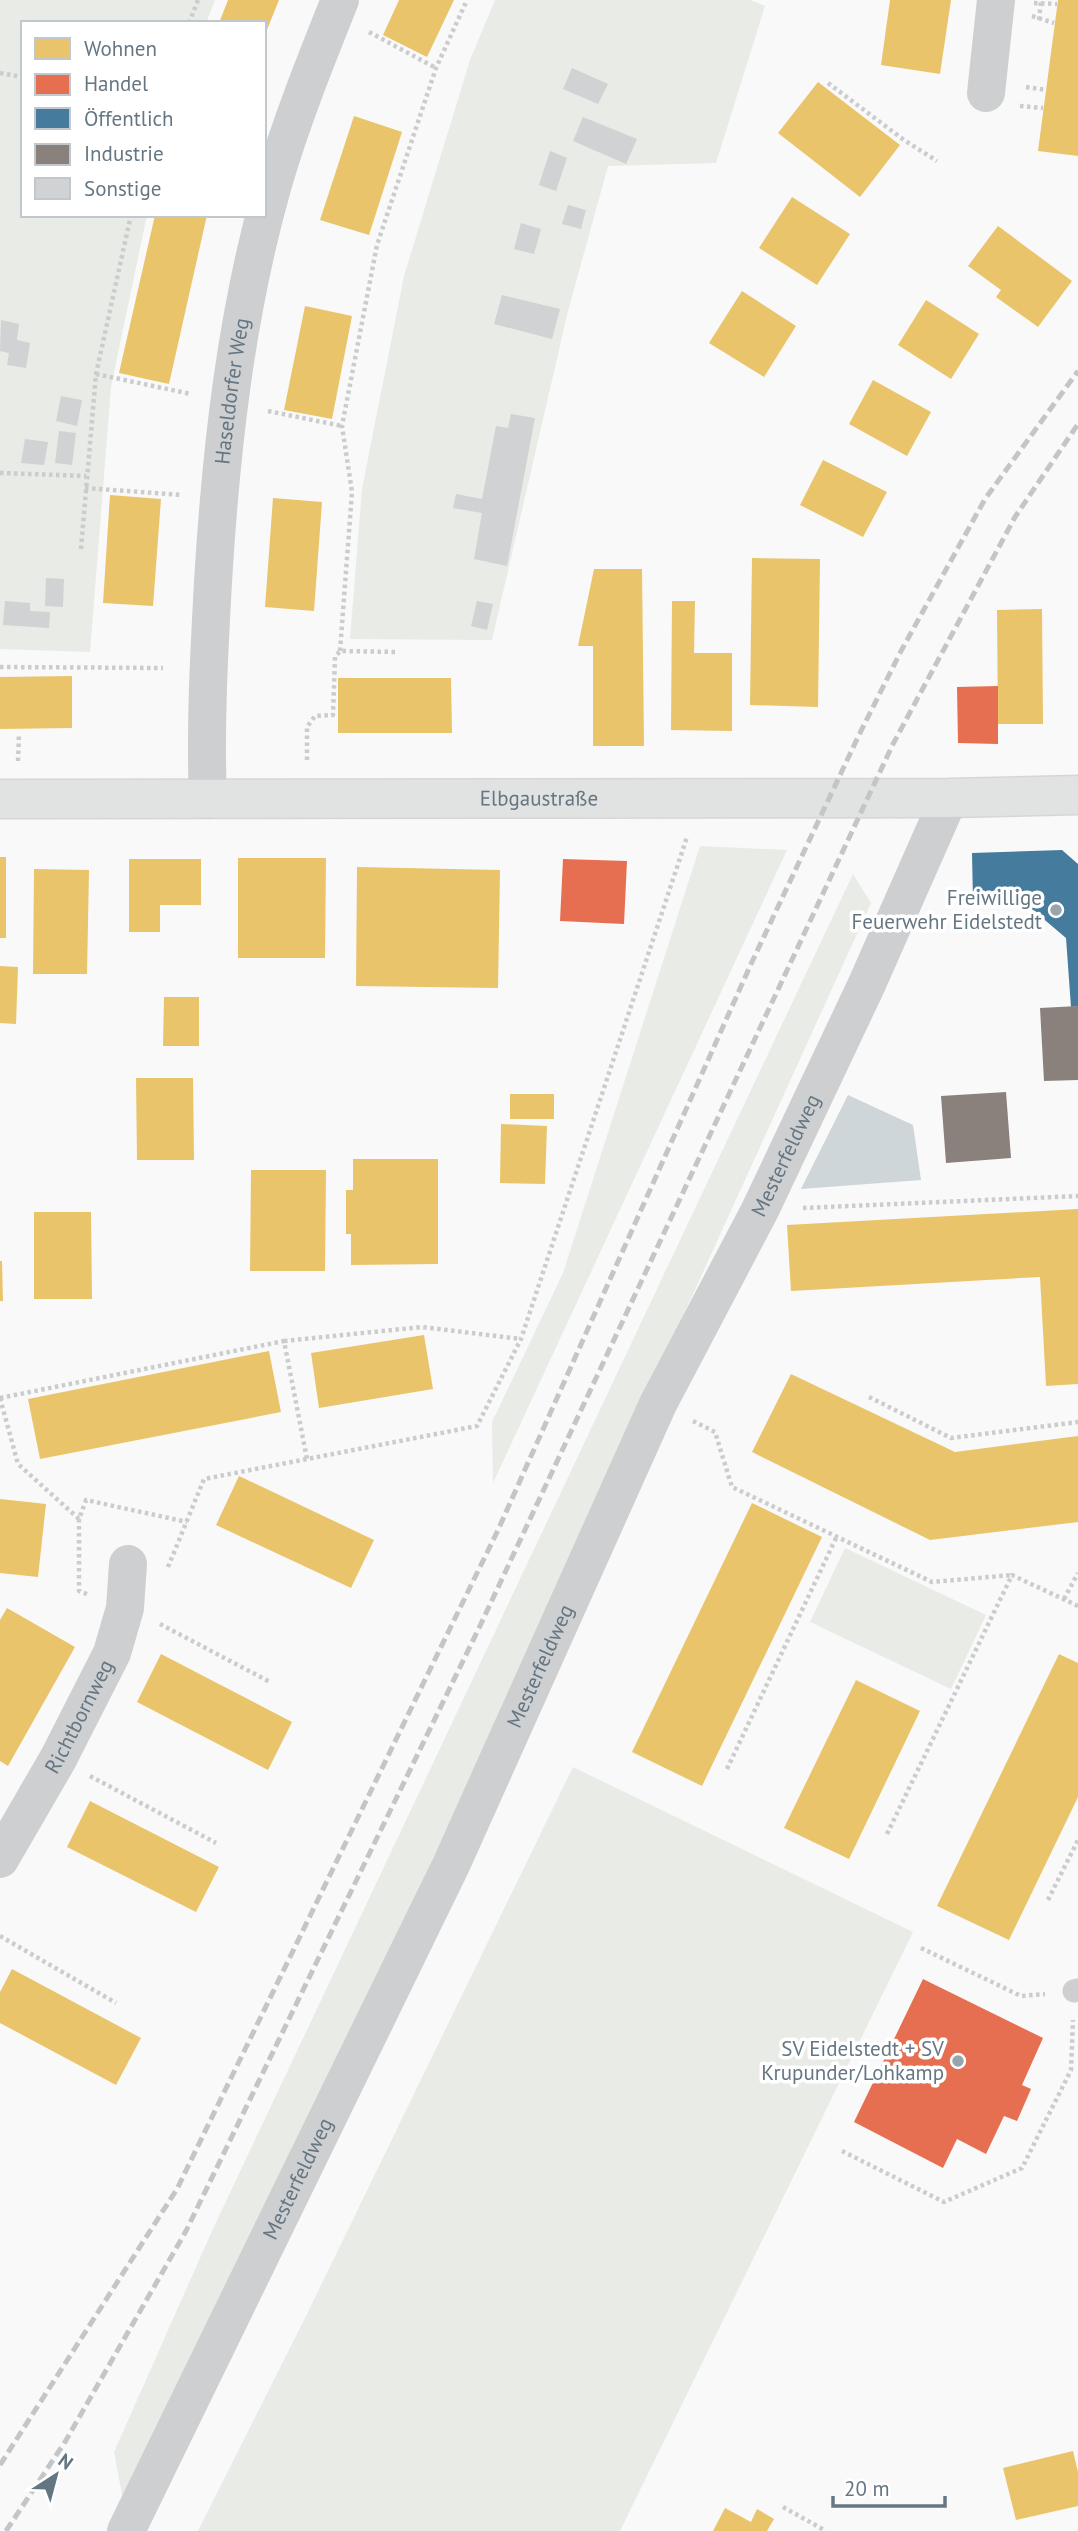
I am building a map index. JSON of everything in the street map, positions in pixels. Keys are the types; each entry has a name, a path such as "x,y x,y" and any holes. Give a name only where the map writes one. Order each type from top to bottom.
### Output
{"main road":[{"name":"Elbgaustraße","path":"9,784 208,800 949,798 1078,795"}],"street":[{"path":"996,0 1003,90"},
{"name":"Haseldorfer Weg","path":"266,212 302,97 352,14"},
{"name":"Haseldorfer Weg","path":"208,800 208,669 218,501 240,332 265,217"},
{"name":"Mesterfeldweg","path":"125,2531 450,1865 658,1404 760,1210 866,986 949,798"},
{"name":"Richtbornweg","path":"0,1859 58,1759 111,1653 125,1608 128,1564"}],"path":[{"path":"190,21 198,0"},
{"path":"307,771 307,727 315,716 333,715 335,657 340,651 352,492 342,426 377,244 436,68 467,0"},
{"path":"1039,20 1042,0"},
{"path":"1048,2 1057,4"},
{"path":"352,14 381,40 436,68"},
{"path":"1045,22 1054,23"},
{"path":"0,73 21,78"},
{"path":"828,83 904,140 937,160"},
{"path":"1003,90 1046,90"},
{"path":"1024,106 1043,108"},
{"path":"81,549 96,374 131,217"},
{"path":"96,374 204,397"},
{"path":"261,410 342,426"},
{"path":"0,473 86,475"},
{"path":"85,488 191,496"},
{"path":"340,651 397,652"},
{"path":"0,667 163,668"},
{"path":"9,784 19,734"},
{"path":"163,1580 204,1479 477,1426 521,1339 689,833"},
{"path":"760,1210 1078,1196"},
{"path":"79,1519 18,1464 0,1398 284,1341 422,1326 521,1339"},
{"path":"284,1341 307,1459"},
{"path":"869,1397 951,1438 1078,1422"},
{"path":"658,1404 715,1432 732,1487 836,1538 932,1582 1012,1574 1078,1606"},
{"path":"727,1769 836,1538"},
{"path":"1064,1599 1078,1573"},
{"path":"887,1834 1012,1574"},
{"path":"125,1608 148,1617 270,1682"},
{"path":"58,1759 216,1843"},
{"path":"1048,1900 1078,1840"},
{"path":"0,1936 116,2003"},
{"path":"842,2151 944,2202 1022,2168 1071,2070 1076,1991 1021,1996 921,1948"},
{"path":"783,2507 826,2531"}],"shaded area":[{"path":"0,0 215,0 207,21 21,21 21,217 147,217 111,387 90,652 0,649"},
{"path":"495,0 750,0 765,6 716,163 608,166 568,311 492,640 350,639 362,489 404,276 470,60"},
{"path":"700,846 787,850 493,1483 492,1422 563,1273"},
{"path":"853,874 871,903 127,2521 114,2452 212,2231"},
{"path":"848,1095 913,1125 921,1180 801,1189"},
{"path":"845,1548 986,1615 951,1689 810,1622"},
{"path":"573,1767 913,1932 620,2531 198,2531 307,2314"}],"building: Wohnen":[{"path":"228,0 279,0 266,32 266,21 220,21"},
{"path":"399,0 454,0 427,57 383,35"},
{"path":"890,0 951,0 940,74 881,65"},
{"path":"1058,0 1078,0 1078,156 1038,151"},
{"path":"818,82 900,145 860,197 778,133"},
{"path":"354,116 402,132 369,235 320,220"},
{"path":"792,197 850,234 817,285 759,248"},
{"path":"155,217 207,217 169,384 119,373"},
{"path":"998,226 1072,281 1038,327 996,297 1001,290 968,266"},
{"path":"742,291 796,326 764,377 709,343"},
{"path":"926,300 979,334 951,379 898,345"},
{"path":"305,306 352,316 332,419 284,410"},
{"path":"873,380 931,412 907,456 849,424"},
{"path":"823,460 887,492 863,537 800,505"},
{"path":"110,495 161,499 153,606 103,603"},
{"path":"273,498 322,502 314,611 265,607"},
{"path":"752,558 820,559 818,707 750,705"},
{"path":"594,569 642,569 644,746 593,746 593,646 578,646"},
{"path":"672,601 695,601 694,653 732,653 732,731 671,730"},
{"path":"1042,609 1043,724 998,724 997,610"},
{"path":"72,676 72,728 0,729 0,677"},
{"path":"338,678 451,678 452,733 338,733"},
{"path":"0,857 6,857 6,938 0,938"},
{"path":"238,858 326,858 325,958 238,958"},
{"path":"129,859 201,859 201,905 160,905 160,932 129,932"},
{"path":"357,867 500,870 498,988 356,986"},
{"path":"34,869 89,870 87,974 33,974"},
{"path":"0,966 18,967 16,1024 0,1023"},
{"path":"164,997 199,997 199,1046 163,1046"},
{"path":"136,1078 193,1078 194,1160 137,1160"},
{"path":"510,1094 554,1094 554,1119 510,1119"},
{"path":"501,1124 547,1126 545,1184 500,1183"},
{"path":"353,1159 438,1159 438,1264 351,1265 351,1234 346,1234 346,1190 353,1190"},
{"path":"251,1170 326,1170 325,1271 250,1271"},
{"path":"1078,1209 1078,1384 1046,1386 1040,1277 791,1291 787,1225"},
{"path":"34,1212 91,1212 92,1299 34,1299"},
{"path":"2,1261 3,1301 0,1301"},
{"path":"424,1335 433,1389 319,1408 311,1353"},
{"path":"269,1351 281,1412 40,1459 28,1399"},
{"path":"791,1374 955,1452 1078,1436 1078,1522 930,1540 752,1452"},
{"path":"239,1476 374,1540 351,1588 216,1525"},
{"path":"0,1499 46,1504 38,1577 0,1573"},
{"path":"752,1503 822,1537 702,1786 632,1752"},
{"path":"7,1608 75,1647 8,1766 0,1761 0,1620"},
{"path":"161,1654 292,1722 268,1770 137,1702"},
{"path":"1059,1654 1078,1663 1078,1797 1009,1940 937,1906"},
{"path":"856,1680 920,1711 849,1859 784,1828"},
{"path":"90,1801 219,1867 196,1912 67,1847"},
{"path":"12,1969 141,2038 116,2085 0,2023 0,1992"},
{"path":"1073,2451 1078,2472 1078,2506 1016,2520 1003,2468"},
{"path":"725,2508 751,2522 757,2509 774,2519 767,2531 713,2531"}],"building: Handel":[{"path":"998,686 998,744 958,743 957,687"},
{"path":"563,859 627,861 624,924 560,921"},
{"name":"SV Eidelstedt + SV Krupunder/Lohkamp","path":"923,1979 1043,2038 1022,2085 1031,2089 1017,2121 1004,2116 986,2154 957,2139 943,2168 854,2122"}],"building: Öffentlich":[{"name":"Freiwillige Feuerwehr Eidelstedt","path":"1062,850 1078,864 1078,1006 1071,1007 1066,938 1020,899 973,902 972,853"}],"building: Industrie":[{"path":"1078,1006 1078,1080 1044,1081 1040,1008"},
{"path":"1006,1092 1011,1158 946,1163 941,1096"}],"building: Sonstige":[{"path":"572,68 608,84 598,104 563,89"},
{"path":"583,117 637,139 626,164 573,141"},
{"path":"550,151 567,158 556,191 539,185"},
{"path":"568,205 586,210 581,229 562,224"},
{"path":"521,223 541,229 534,254 514,249"},
{"path":"502,295 560,309 552,339 494,324"},
{"path":"1,320 19,324 17,340 30,343 26,368 7,365 9,353 0,351"},
{"path":"61,396 82,400 77,426 56,421"},
{"path":"511,414 535,418 507,566 474,559 482,513 453,508 456,494 482,499 496,426 508,428"},
{"path":"59,431 76,433 72,465 55,463"},
{"path":"25,439 48,442 44,465 21,463"},
{"path":"46,578 64,579 63,607 45,606"},
{"path":"5,601 30,603 30,611 50,612 49,628 3,625"},
{"path":"477,601 493,604 487,630 471,626"}],"railway":[{"path":"0,2465 177,2189 498,1530 751,964 858,737 901,651 985,499 1078,371"},
{"path":"6,2531 65,2442 186,2231 479,1628 893,744 1015,517 1078,424"}],"place":[{"name":"Freiwillige Feuerwehr Eidelstedt","path":"1056,910"},
{"name":"SV Eidelstedt + SV Krupunder/Lohkamp","path":"958,2061"}]}
